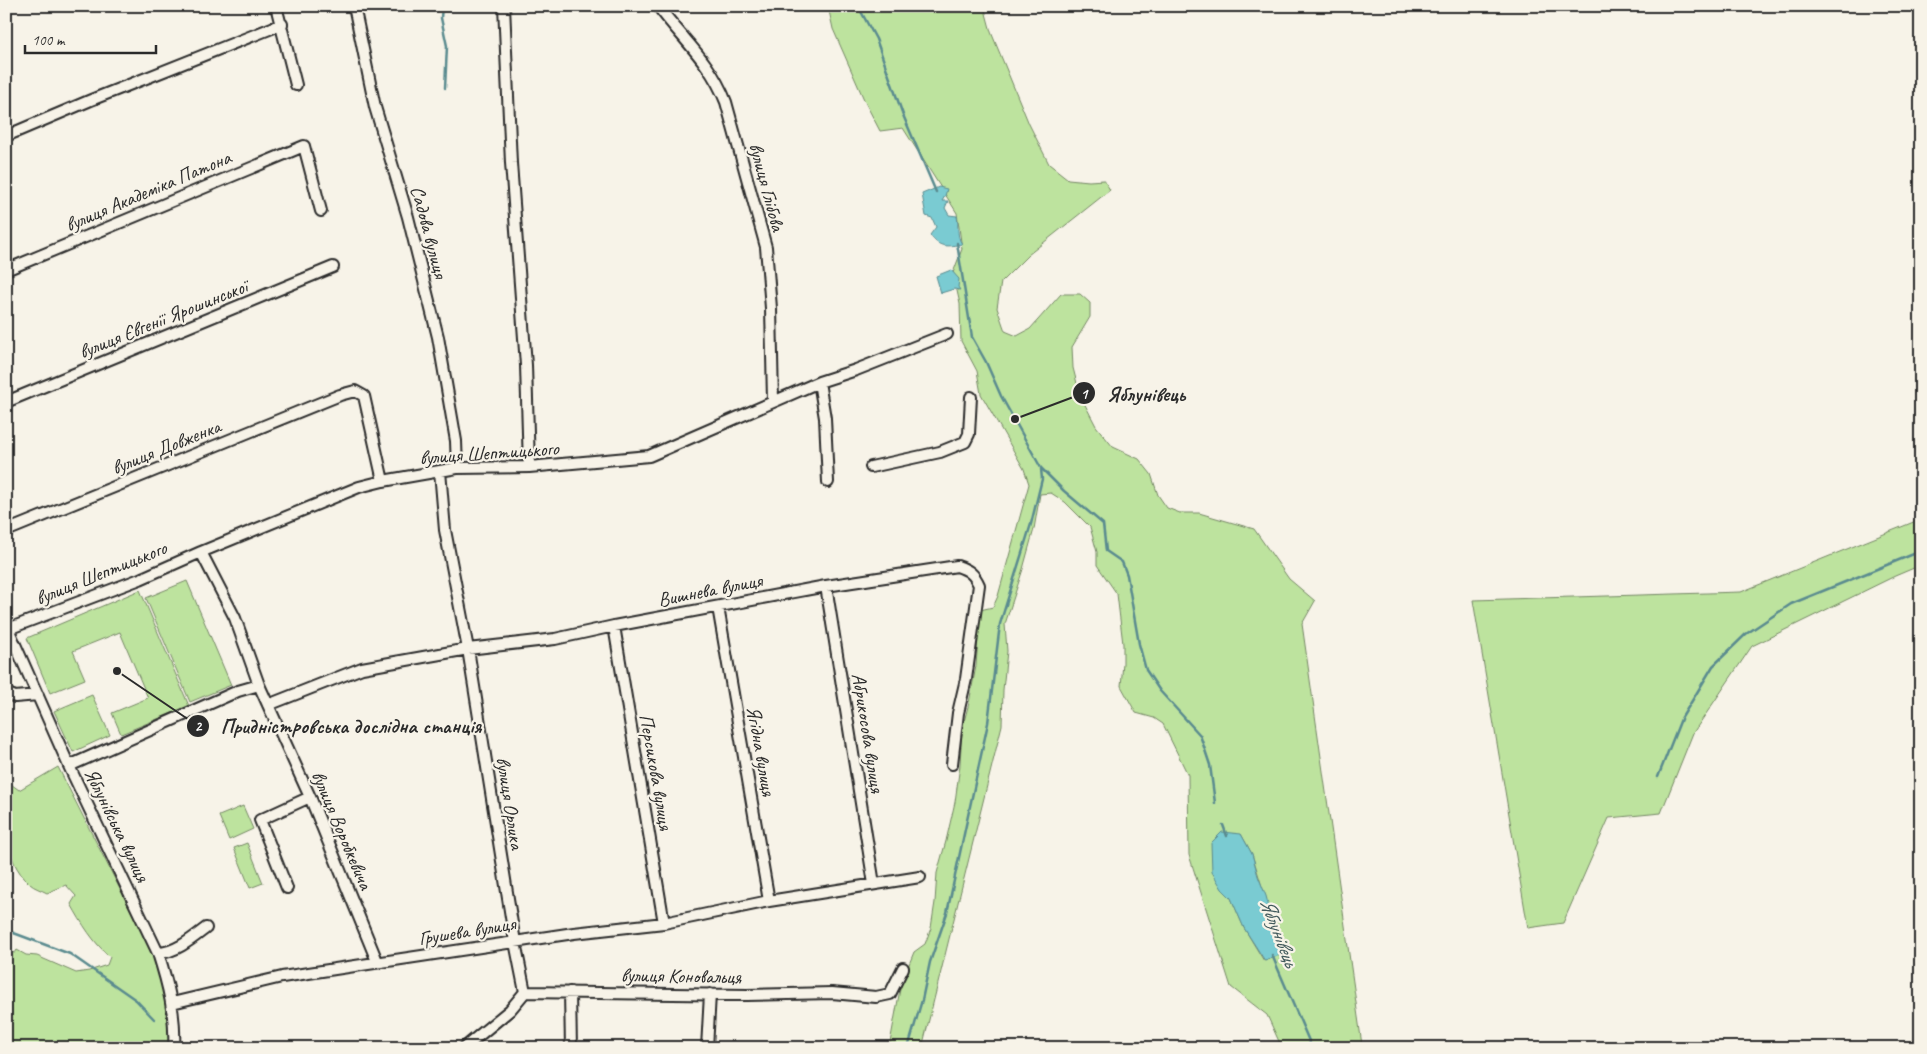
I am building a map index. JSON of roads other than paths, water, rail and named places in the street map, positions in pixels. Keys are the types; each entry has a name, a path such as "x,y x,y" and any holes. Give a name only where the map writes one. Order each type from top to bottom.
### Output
{"street":[{"path":"276,6 296,85"},
{"name":"Садова вулиця","path":"354,6 375,107 408,216 438,337 456,441 457,468"},
{"path":"504,6 511,163 526,365 529,467"},
{"name":"вулиця Глібова","path":"658,6 703,59 719,84 726,102 766,247 771,308 773,401"},
{"path":"6,136 282,24"},
{"name":"вулиця Академіка Патона","path":"6,270 304,146 322,211"},
{"name":"вулиця Євгенії Ярошинської","path":"6,402 333,268"},
{"name":"вулиця Шептицького","path":"7,626 140,579 359,487 457,468 529,467 649,456 819,382 856,370 948,334"},
{"path":"819,382 825,418 828,482"},
{"name":"вулиця Довженка","path":"6,531 340,395 355,391 364,396 383,481"},
{"path":"871,468 940,452 965,442 969,434 971,397"},
{"name":"вулиця Орлика","path":"440,471 445,530 468,649 515,942 525,992"},
{"name":"вулиця Воробкевича","path":"201,552 235,618 259,685 310,797 377,962"},
{"name":"Вишнева вулиця","path":"268,704 362,668 468,649 555,639 826,586 957,566 968,570 975,576 979,585 966,679 958,713 952,764"},
{"name":"Абрикосова вулиця","path":"826,586 874,884"},
{"name":"Ягідна вулиця","path":"718,607 769,901"},
{"name":"Яблунівська вулиця","path":"7,626 69,766 158,953 166,976 172,1003 174,1048"},
{"name":"Персикова вулиця","path":"614,626 664,923"},
{"path":"69,766 238,691 259,685"},
{"path":"6,693 15,697 38,695"},
{"path":"286,888 260,820 310,797"},
{"name":"Грушева вулиця","path":"172,1003 282,977 515,942 664,923 769,901 920,877"},
{"path":"158,953 164,953 206,928"},
{"name":"вулиця Коновальця","path":"525,992 832,994 876,997 890,994 903,968"},
{"path":"464,1048 510,1010 525,992"},
{"path":"570,992 571,1048"},
{"path":"707,1048 710,994"}],"water":[{"path":"939,187 947,189 942,201 948,201 945,208 949,215 957,216 958,234 962,244 944,246 930,235 936,227 932,218 926,216 922,194"},
{"path":"951,270 959,279 958,287 960,290 954,289 941,293 936,276"},
{"path":"1222,832 1241,834 1252,854 1274,926 1287,952 1265,961 1244,928 1231,898 1222,889 1212,872 1211,843"}],"waterway":[{"path":"442,6 441,18 447,46 445,88"},
{"name":"Яблунівець","path":"858,6 876,39 903,115 936,192"},
{"name":"Яблунівець","path":"957,243 972,337 986,362 1001,396 1041,468 1064,491 1103,524 1106,551 1122,562 1127,575 1139,644 1146,670 1160,691 1200,735 1210,765 1215,803"},
{"path":"908,1048 922,1000 930,962 947,913 988,723 1000,624 1031,524 1042,479 1041,469"},
{"path":"1658,777 1681,719 1713,666 1746,634 1791,604 1921,551"},
{"name":"Яблунівець","path":"1223,825 1227,836"},
{"path":"11,932 70,954 136,1000 154,1019"},
{"name":"Яблунівець","path":"1272,955 1312,1048"}],"place":[{"name":"Яблунівець","path":"1015,419"},
{"name":"Придністровська дослідна станція","path":"117,671"}]}
